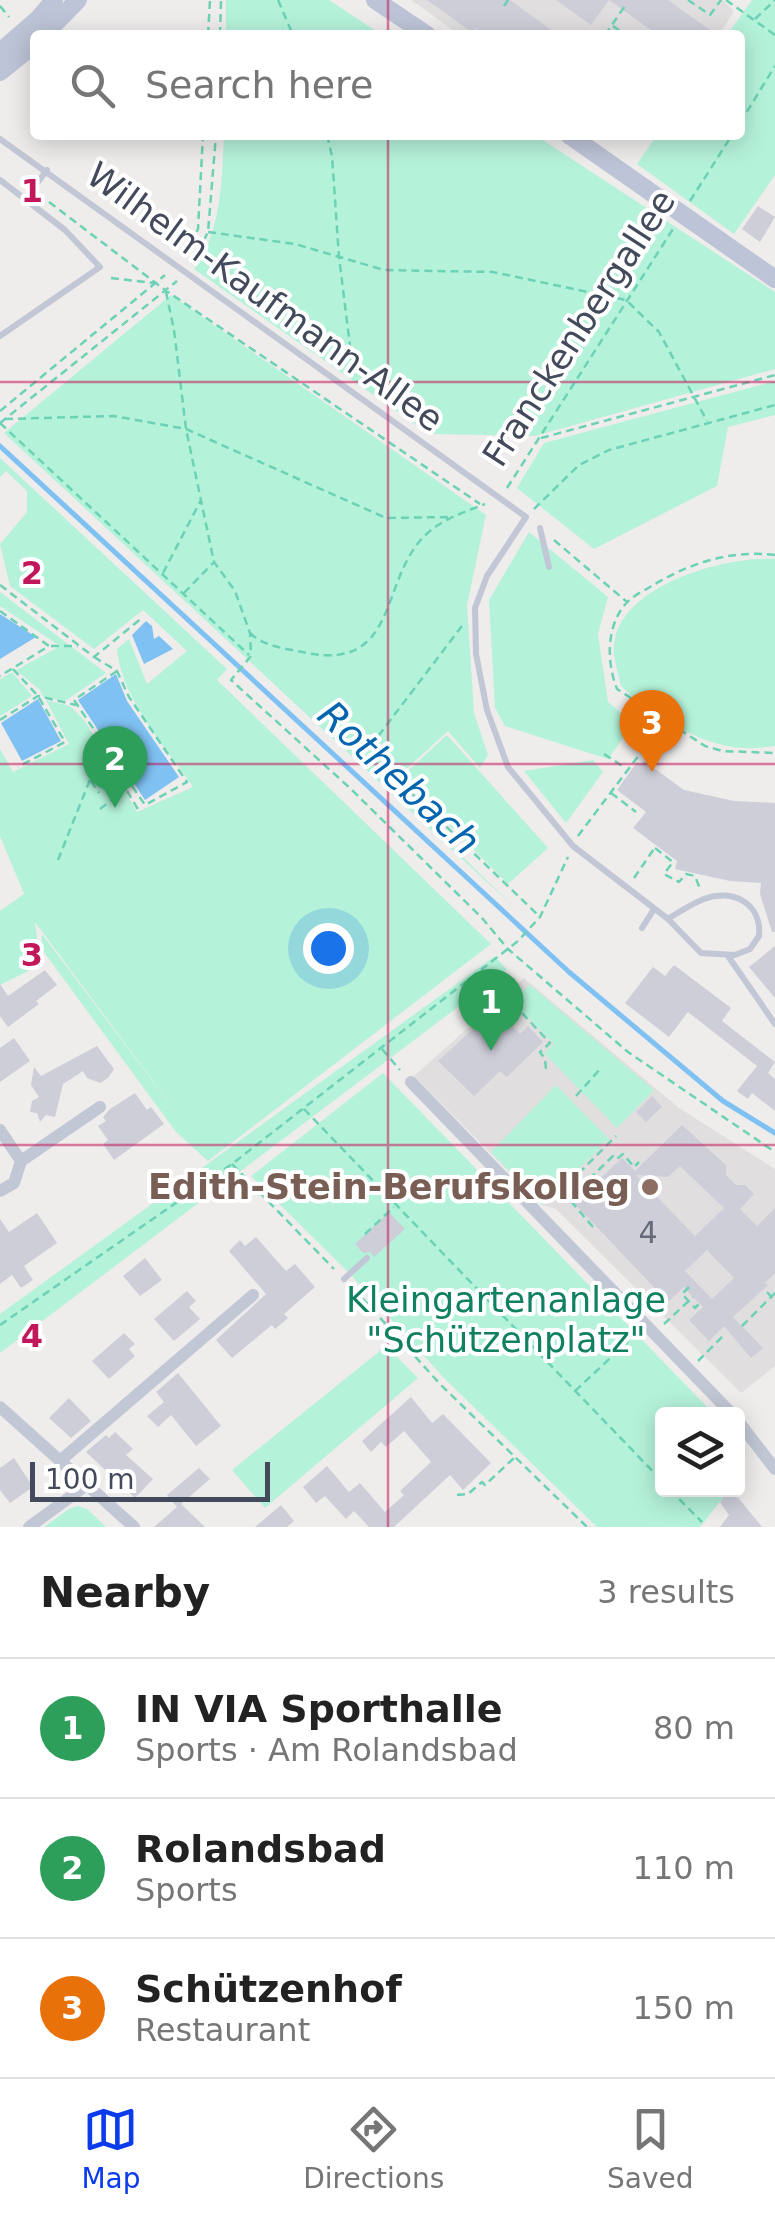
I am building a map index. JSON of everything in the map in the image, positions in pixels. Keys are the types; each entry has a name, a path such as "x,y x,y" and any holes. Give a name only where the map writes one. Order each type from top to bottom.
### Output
{"street":[{"path":"0,52 38,20 54,0"},
{"path":"49,30 78,0"},
{"path":"375,0 420,30"},
{"path":"0,72 30,48"},
{"path":"576,140 775,279"},
{"path":"410,1082 725,1407"},
{"path":"0,1191 14,1183 21,1160 100,1106"},
{"path":"0,1130 21,1160"},
{"path":"61,1460 253,1295"},
{"path":"0,1407 134,1527"},
{"path":"745,1430 775,1469"},
{"path":"30,1527 88,1484"}],"lane":[{"name":"Wilhelm-Kaufmann-Allee","path":"0,139 526,516"},
{"path":"26,198 47,170"},
{"path":"0,180 65,230 100,266 0,336"},
{"path":"526,516 486,576 475,608 476,654 487,710 508,767 574,846 668,919 701,953 728,956 755,944 760,936 758,916 736,897 706,898 668,919"},
{"path":"540,528 549,567"},
{"path":"642,928 654,909"},
{"path":"728,956 775,1024"},
{"path":"344,1279 367,1258"}],"path":[{"path":"208,30 210,0"},
{"path":"220,30 221,0"},
{"path":"278,0 291,30"},
{"path":"504,6 508,0"},
{"path":"688,0 710,15 724,0 775,35"},
{"path":"754,20 775,0"},
{"path":"608,30 626,3"},
{"path":"0,6 9,17"},
{"path":"612,25 618,30"},
{"path":"745,115 775,66"},
{"path":"180,260 198,229 203,140"},
{"path":"190,267 208,232 216,140"},
{"path":"327,140 356,395"},
{"name":"Franckenbergallee","path":"500,498 729,140"},
{"path":"33,189 165,290 481,505"},
{"path":"208,232 295,244 384,270 493,272 626,300 659,332 707,421"},
{"path":"0,411 172,269"},
{"path":"182,276 0,423 250,656"},
{"path":"111,278 156,283"},
{"path":"165,290 186,429 214,562 234,591 250,633 250,656 231,680 352,790 482,918 508,949 628,1052 775,1152"},
{"path":"540,438 775,375"},
{"path":"526,516 579,465 609,450 775,404"},
{"path":"5,419 114,416 186,429 386,518 450,517"},
{"path":"250,633 271,644 313,654 340,655 358,650 375,634 392,602 406,561 421,539 450,517 500,498"},
{"path":"163,574 201,499"},
{"path":"540,528 627,602"},
{"path":"775,555 744,553 712,558 664,579 627,602 610,639 617,690 714,749 775,753"},
{"path":"183,594 214,562"},
{"path":"598,588 602,581"},
{"path":"0,584 94,658 117,671 129,697 187,782 144,805 74,700 117,671"},
{"path":"475,608 379,735 374,757 540,918"},
{"path":"0,611 50,646"},
{"path":"94,658 143,616"},
{"path":"0,676 50,646 79,646"},
{"path":"604,669 612,667"},
{"path":"13,669 38,696 65,742 18,767"},
{"path":"0,720 38,696 78,705"},
{"path":"0,1325 232,1164 534,927 580,830 664,722"},
{"path":"604,754 626,769"},
{"path":"58,860 91,777 112,775 117,769"},
{"path":"117,769 138,811"},
{"path":"90,780 99,793"},
{"path":"100,809 126,789"},
{"path":"609,792 636,812"},
{"path":"628,888 655,847 673,862 664,874 679,882 686,874 695,876 706,898"},
{"path":"522,1013 550,1043 540,1052 546,1069"},
{"path":"382,1049 410,1082"},
{"path":"576,1096 601,1068"},
{"path":"304,1109 655,1475"},
{"path":"539,1213 616,1136"},
{"path":"569,1199 613,1156 617,1159 623,1154 634,1166 639,1162"},
{"path":"232,1164 440,1384 587,1527"},
{"path":"588,1164 596,1173"},
{"path":"561,1191 593,1226"},
{"path":"365,1234 395,1206"},
{"path":"689,1287 682,1294 696,1308 701,1302"},
{"path":"767,1292 775,1301"},
{"path":"742,1326 773,1295"},
{"path":"575,1392 693,1297"},
{"path":"690,1369 724,1335"},
{"path":"456,1495 468,1494 482,1482 485,1485 515,1457"},
{"path":"677,1497 702,1522"}],"shaded area":[{"path":"411,0 723,0 734,11 722,30 453,30"},
{"name":"Edith-Stein-Berufskolleg","path":"524,978 679,1108 775,1169 775,1366 741,1393 556,1209 542,1205 414,1076"}],"green space":[{"path":"226,0 329,0 374,30 226,30"},
{"path":"752,0 775,0 775,175 734,234 637,164 654,140 745,140 745,30 731,30"},
{"path":"224,140 543,140 775,292 775,369 535,436 429,434 194,269 210,239 221,187"},
{"path":"171,295 486,515 467,605 474,713 488,755 480,768 448,731 389,785 518,911 4,433"},
{"path":"775,381 775,415 728,427 717,486 594,549 517,488 544,443"},
{"path":"0,458 227,669 217,680 491,944 208,1161 176,1132 41,948 42,934 194,1136 35,922 40,965 0,985 0,911 24,894 30,908 0,836 0,749 13,772 69,744 46,700 70,706 85,721 137,812 193,787 136,704 117,649 129,639 147,684 187,651 143,610 94,649 10,586 0,544 27,512 27,491 6,471 0,477"},
{"path":"529,532 608,597 598,634 608,702 634,723 608,759 505,726 495,708 489,600"},
{"path":"775,559 775,746 726,746 693,735 661,718 621,686 614,656 615,639 623,620 638,603 681,577 706,568"},
{"path":"0,592 106,673 65,701 43,697 40,690 17,671 13,672 60,646 0,606"},
{"path":"12,672 32,696 0,716 0,679"},
{"path":"447,735 548,848 508,884 401,777"},
{"path":"593,760 603,772 566,823 524,771"},
{"path":"495,956 507,970 0,1353 0,1314"},
{"path":"530,985 654,1090 617,1128 544,1053 554,1044 511,1000"},
{"name":"Kleingartenanlage \"Schützenplatz\"","path":"383,1073 707,1407 655,1407 655,1497 724,1497 700,1527 597,1527 444,1378 350,1274 251,1176"},
{"path":"556,1085 609,1139 542,1205 491,1152"},
{"path":"386,1346 418,1378 265,1508 232,1470"},
{"path":"78,1506 106,1527 44,1527 69,1509"}],"water":[{"path":"0,614 36,637 0,659"},
{"path":"146,621 152,626 154,639 159,636 173,649 144,664 132,635"},
{"path":"116,674 127,701 179,777 145,800 78,700"},
{"path":"38,699 61,741 22,761 1,723"}],"building":[{"path":"427,0 510,0 551,30 476,28 469,30"},
{"path":"556,0 609,0 591,25"},
{"path":"609,0 668,0 710,30 651,30"},
{"path":"758,206 775,217 760,242 742,229"},
{"path":"644,761 684,790 734,801 775,803 775,932 760,894 761,883 730,881 675,869 677,861 633,828 646,812 617,790 637,762"},
{"path":"775,946 775,998 749,967"},
{"path":"674,965 731,1008 722,1021 775,1062 768,1073 775,1079 775,1111 752,1093 748,1099 737,1091 757,1066 688,1012 669,1037 625,1003 653,967 665,976"},
{"path":"45,970 57,985 8,1027 0,1016 0,984 8,996"},
{"path":"496,1008 520,1034 528,1026 543,1042 507,1077 500,1071 474,1096 438,1061"},
{"path":"14,1038 30,1061 0,1082 0,1048"},
{"path":"97,1046 114,1069 108,1078 100,1083 87,1078 83,1071 63,1084 55,1117 46,1115 40,1122 37,1113 30,1112 32,1101 39,1097 31,1085 34,1067 41,1076"},
{"path":"135,1093 164,1124 114,1160 103,1144 108,1140 98,1126 106,1121 103,1117 110,1109"},
{"path":"652,1096 662,1107 646,1122 636,1112"},
{"path":"682,1125 726,1165 726,1175 736,1185 745,1185 754,1194 740,1209 757,1226 775,1208 775,1273 765,1283 768,1285 733,1317 763,1348 751,1358 724,1326 709,1341 689,1320 703,1307 684,1287 668,1302 574,1203 622,1158 635,1171","holes":["680,1166 724,1208 695,1236 636,1175 668,1177","707,1250 734,1278 712,1299 685,1271"]},
{"path":"389,1212 405,1229 374,1257 370,1252 363,1253 355,1244"},
{"path":"37,1213 57,1243 24,1266 33,1280 21,1288 12,1275 0,1284 0,1219 9,1232"},
{"path":"256,1237 286,1271 295,1264 315,1287 284,1314 288,1318 275,1329 272,1325 232,1358 216,1340 266,1294 229,1251 240,1240 245,1246"},
{"path":"145,1258 162,1280 140,1296 123,1276"},
{"path":"187,1291 196,1301 189,1307 200,1319 174,1341 154,1319"},
{"path":"124,1333 135,1344 129,1349 135,1356 109,1379 92,1361"},
{"path":"178,1373 221,1426 196,1446 171,1415 158,1427 147,1416 164,1402 156,1392"},
{"path":"411,1397 432,1423 443,1414 491,1463 463,1490 450,1475 394,1527 369,1527 354,1511 346,1519 325,1496 316,1503 303,1487 327,1466 349,1492 360,1483 385,1512 404,1495 400,1491 431,1462 404,1431 386,1447 381,1442 371,1452 362,1441"},
{"path":"69,1398 91,1421 71,1438 49,1418"},
{"path":"115,1432 133,1449 126,1455 153,1479 135,1498 86,1452"},
{"path":"14,1458 33,1487 10,1503 0,1490 0,1468"},
{"path":"199,1468 210,1479 181,1504 205,1527 154,1527 177,1507 167,1495"},
{"path":"724,1497 738,1497 762,1527 720,1527 729,1515 720,1502"},
{"path":"281,1505 294,1521 287,1527 255,1527"}],"waterway":[{"name":"Rothebach","path":"0,446 569,972 723,1101 775,1133"}],"place":[{"name":"Schützenhof","path":"652,772"},
{"name":"Rolandsbad","path":"115,808"},
{"name":"IN VIA Sporthalle","path":"491,1051"},
{"name":"Edith-Stein-Berufskolleg","path":"650,1187"}]}
